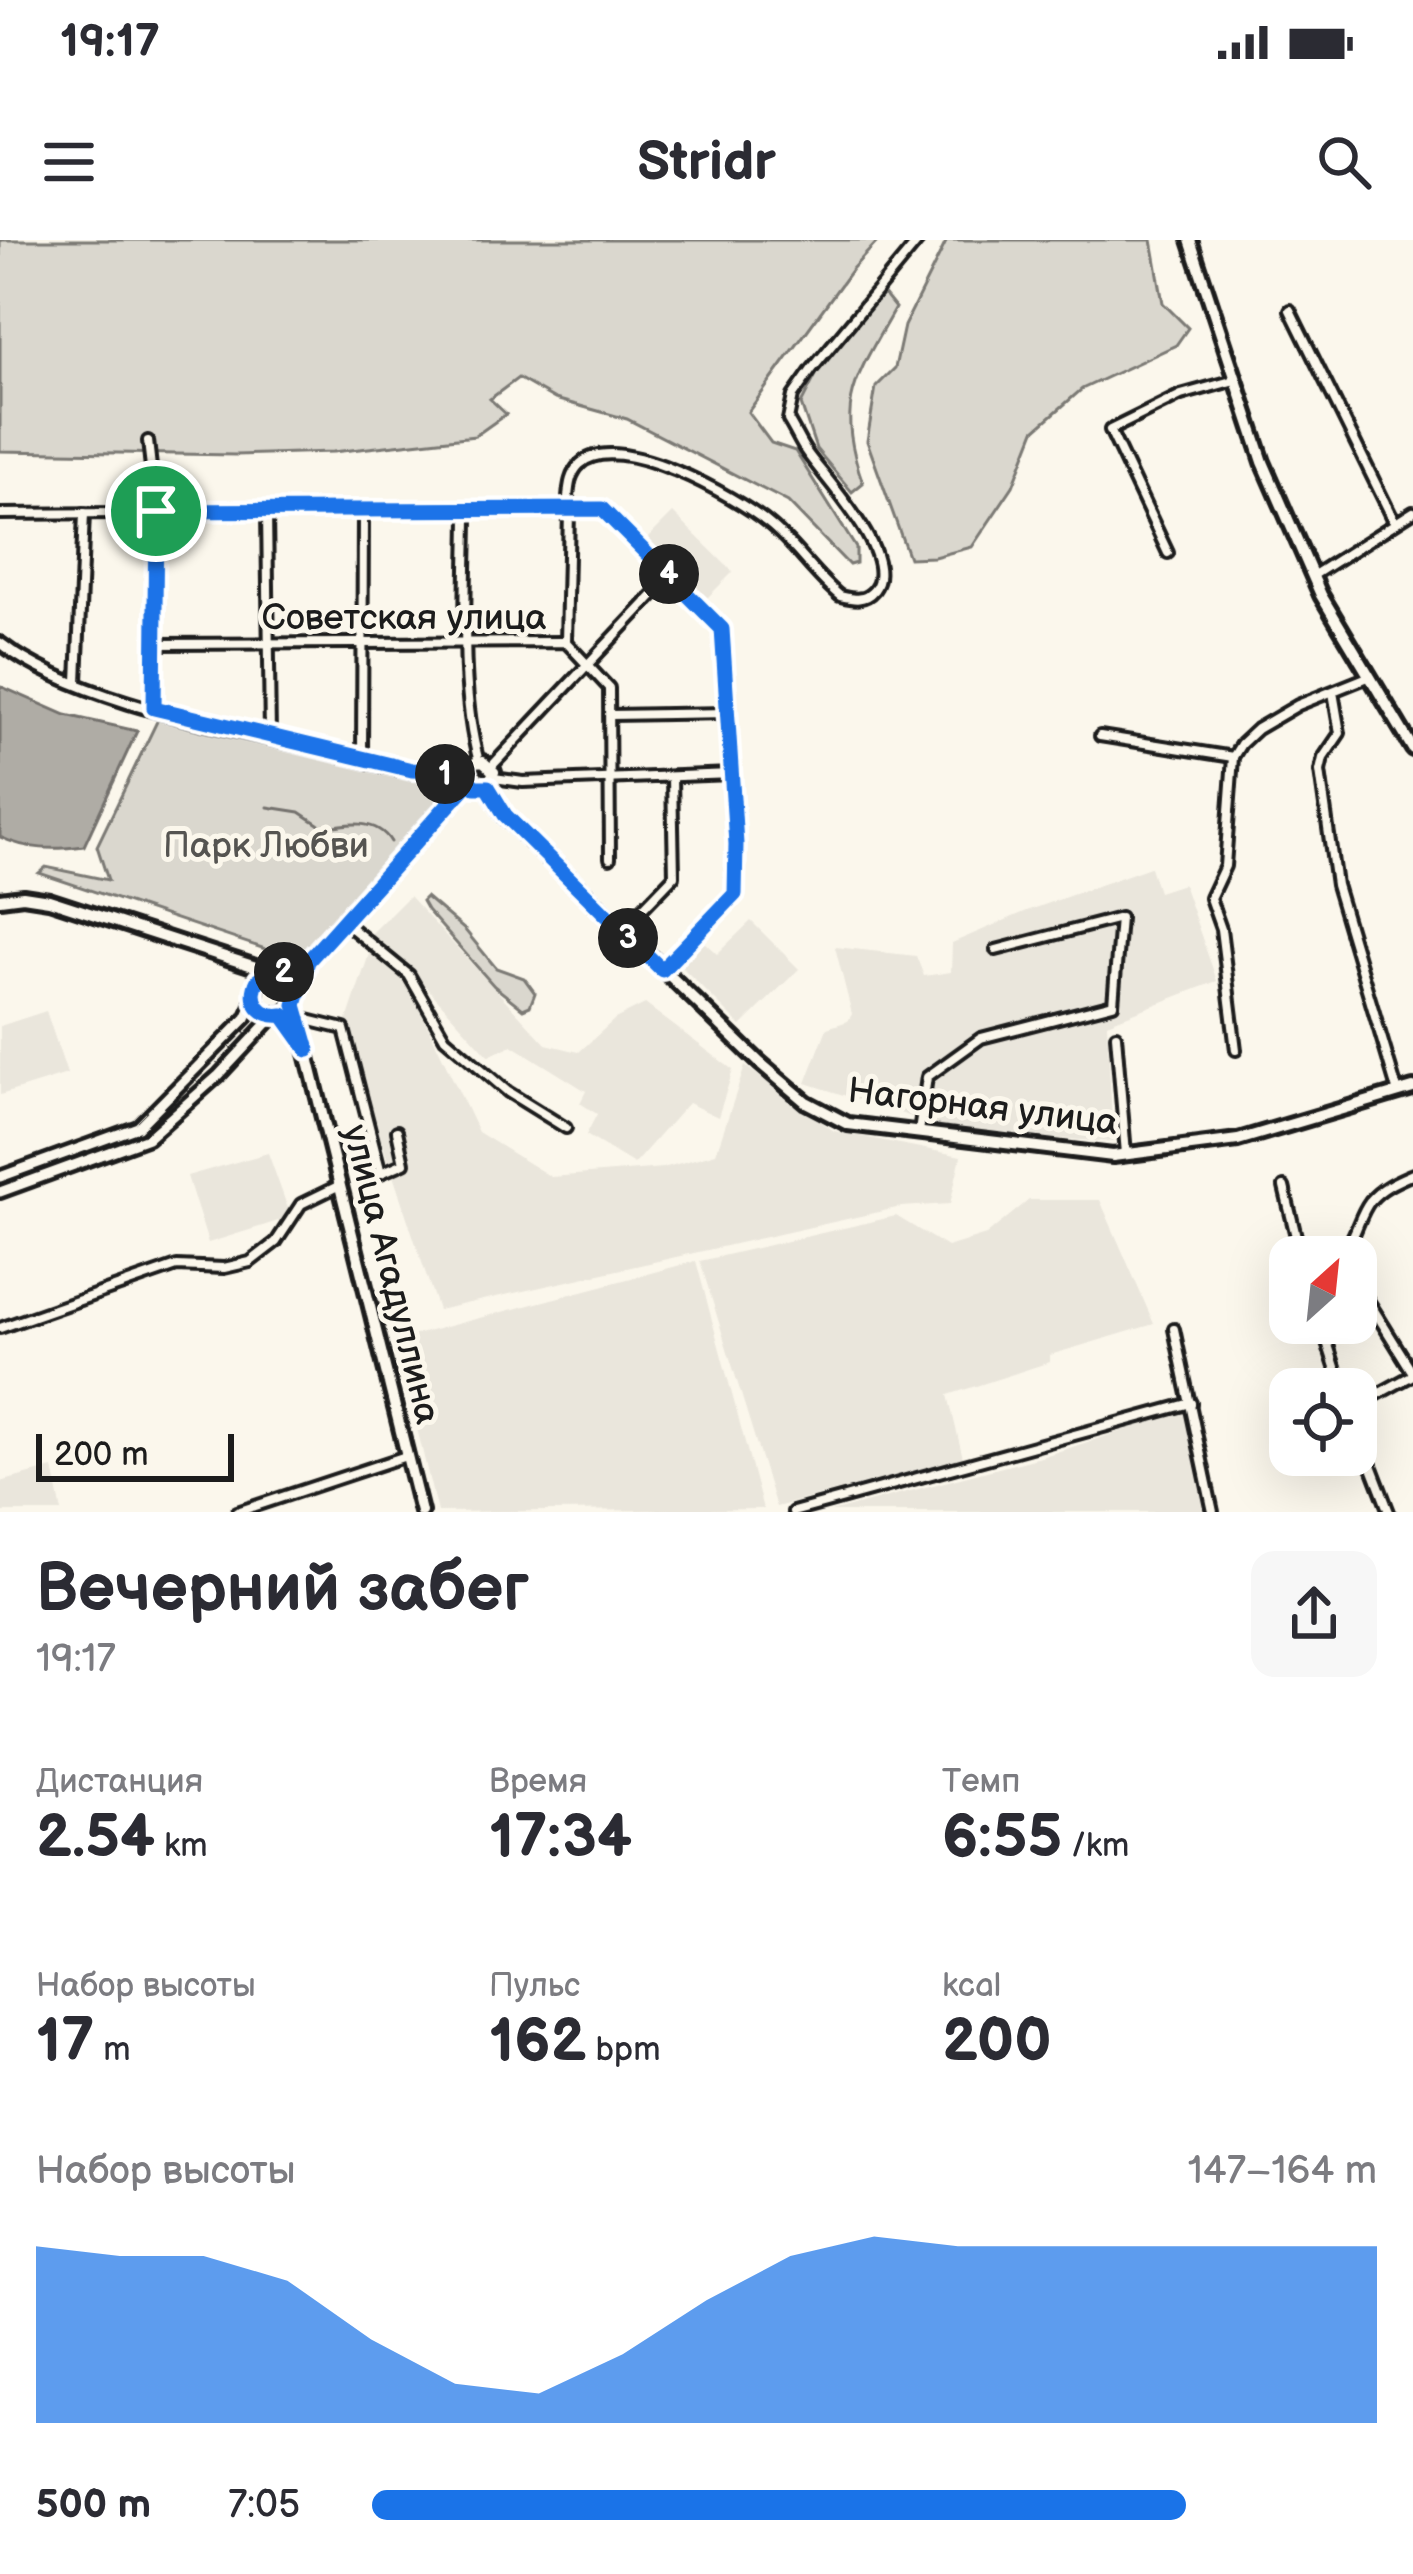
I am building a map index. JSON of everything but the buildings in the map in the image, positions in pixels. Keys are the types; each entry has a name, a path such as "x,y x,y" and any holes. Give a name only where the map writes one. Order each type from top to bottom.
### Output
{"main road":[{"path":"1190,240 1263,463 1313,575 1413,749"},
{"path":"468,778 475,787 488,773"},
{"path":"239,961 266,1014 296,1011 297,988 308,961 468,778 488,773"},
{"path":"488,773 505,815 662,970"},
{"path":"0,899 49,900 277,973 297,988"},
{"path":"254,997 258,980 308,961"},
{"name":"Нагорная улица","path":"662,970 760,1063 825,1114 848,1124 1126,1155 1238,1140 1413,1088"},
{"name":"улица Агадуллина","path":"296,1011 421,1512"},
{"path":"279,1016 308,1050"}],"street":[{"path":"568,498 570,478 588,459 612,455 671,468 764,519 840,596 856,600 869,596 879,583 878,563 868,538 788,420 793,397 812,369 919,240"},
{"path":"1290,310 1394,521"},
{"path":"1168,553 1110,430 1181,395 1235,380"},
{"path":"148,441 156,511 154,708"},
{"path":"0,514 602,509 722,629 735,894 662,970"},
{"path":"467,510 472,737 488,773"},
{"path":"362,759 363,511"},
{"path":"77,682 84,512"},
{"path":"267,512 270,737"},
{"path":"566,642 569,512"},
{"path":"1313,575 1413,512"},
{"path":"488,773 670,576"},
{"name":"Советская улица","path":"154,644 566,642 609,688 610,858"},
{"path":"0,643 77,682 154,708 362,759 468,778"},
{"path":"1236,1050 1221,929 1210,898 1225,866 1233,757 1258,728 1298,705 1368,677"},
{"path":"1333,692 1340,733 1320,771 1336,885 1398,1093"},
{"path":"611,715 729,713"},
{"path":"1100,736 1233,757"},
{"path":"488,773 524,782 732,774"},
{"path":"621,931 674,876 672,777"},
{"path":"918,1133 927,1077 982,1038 1113,1004 1120,918 995,950"},
{"path":"343,921 409,975 445,1038 508,1092 566,1128"},
{"path":"0,1178 138,1127 246,1018 254,997"},
{"path":"296,1011 344,1029 381,1172 404,1162 397,1131"},
{"path":"0,1192 148,1138 279,1016"},
{"path":"1116,1036 1126,1155"},
{"path":"1354,1236 1368,1204 1388,1185 1413,1174"},
{"path":"0,1328 177,1266 224,1268 250,1262 276,1242 301,1204 338,1186"},
{"path":"1284,1187 1295,1236"},
{"path":"1377,1315 1413,1374 1377,1394"},
{"path":"1174,1329 1214,1512"},
{"path":"793,1512 1191,1403"},
{"path":"237,1512 406,1456"},
{"path":"1375,1476 1389,1512"}],"shaded area":[{"path":"673,513 733,572 707,598 647,539"},
{"path":"0,686 66,715 137,731 84,846 41,848 0,837"},
{"path":"1150,867 1158,892 1183,884 1217,981 1107,1023 1113,1142 962,1133 806,1083 827,1028 848,1021 852,1014 835,947 916,956 924,976 951,972 952,943"},
{"path":"409,896 546,1044 579,1052 615,1019 645,1004 733,1070 718,1117 688,1103 634,1164 586,1135 597,1114 580,1103 586,1091 512,1045 489,1056 399,957 369,936"},
{"path":"751,921 799,969 741,1026 681,966 704,942 717,954"},
{"path":"370,951 403,974 478,1132 551,1177 663,1168 716,1153 745,1066 834,1131 961,1156 950,1204 901,1207 438,1310 344,1029"},
{"path":"46,1011 67,1074 0,1095 0,1026"},
{"path":"268,1153 291,1217 208,1243 187,1176"},
{"path":"1029,1200 1100,1200 1154,1324 1050,1355 1050,1362 948,1395 963,1458 776,1507 700,1261 896,1216 947,1247 986,1235"},
{"path":"696,1261 763,1509 437,1512 396,1340"},
{"path":"1187,1410 1210,1512 830,1512 1041,1457"},
{"path":"53,1468 62,1512 0,1512 0,1482"}],"green space":[{"path":"0,240 879,240 852,269 748,412 771,443 795,451 856,548 856,563 849,565 788,502 627,419 555,399 518,378 490,399 506,414 475,436 333,452 0,451"},
{"path":"947,240 1152,240 1163,303 1188,328 1176,345 1082,389 1035,430 1013,486 972,547 909,558 867,441 876,387 895,368 904,326"},
{"path":"883,293 895,308 860,373 850,410 854,455 863,483 852,492 816,449 801,404 820,367"},
{"name":"Парк Любви","path":"160,715 452,785 300,957 286,956 39,873 46,867 108,880 97,846"},
{"path":"426,897 465,930 496,968 524,978 535,993 530,1006 523,1009 494,986 427,910 422,901"}],"waterway":[{"path":"268,807 300,812 324,828 370,826 391,842"}],"route":[{"path":"156,511 154,708 412,770 467,773 470,782 308,961 295,1005 308,1050 283,1015 266,1014 258,1008 253,993 258,980 308,961 460,791 470,782 488,787 505,815 662,970 735,894 722,629 602,509 156,511"}]}
